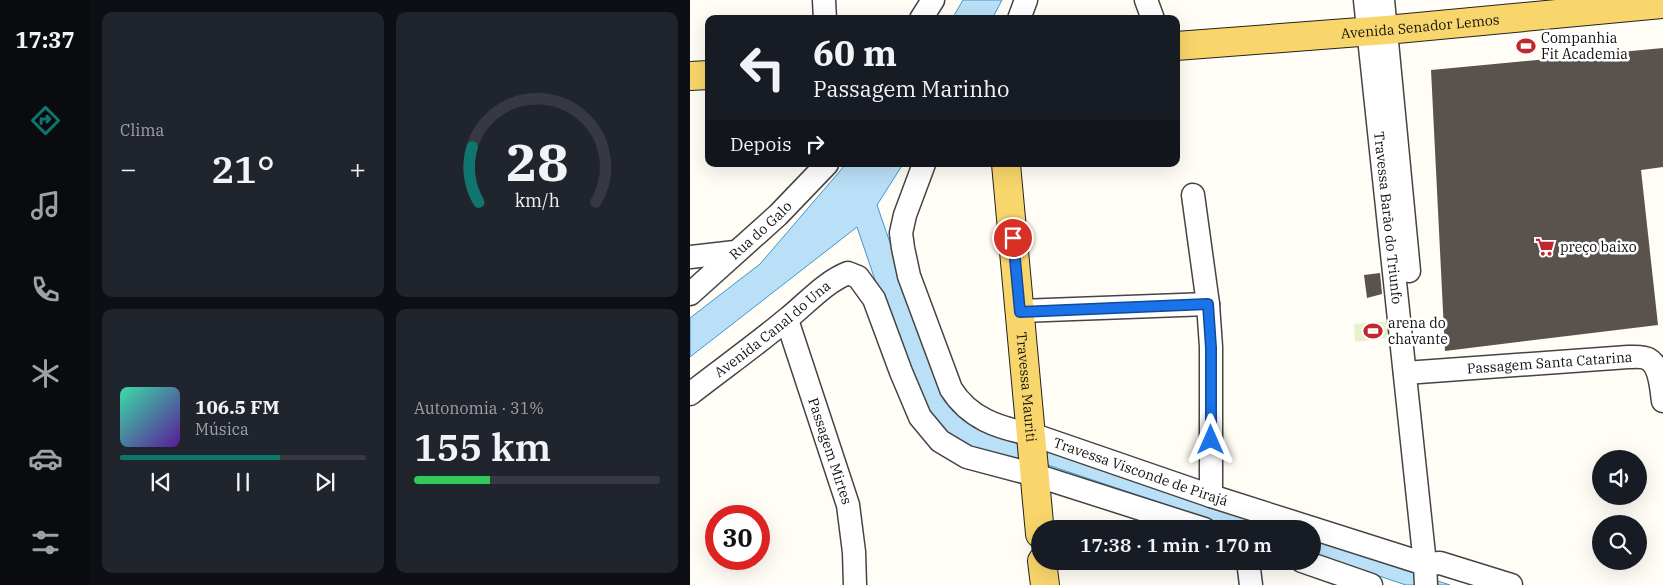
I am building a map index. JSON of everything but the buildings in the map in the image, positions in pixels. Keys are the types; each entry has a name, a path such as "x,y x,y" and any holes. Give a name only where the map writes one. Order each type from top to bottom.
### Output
{"main road":[{"name":"Avenida Senador Lemos","path":"1180,46 1377,31 1663,4"},
{"path":"690,76 705,75"},
{"name":"Travessa Mauriti","path":"1006,167 1039,520"},
{"path":"1043,570 1045,585"}],"street":[{"path":"824,0 825,15"},
{"path":"924,15 933,0"},
{"path":"1020,15 1026,0"},
{"path":"1146,0 1152,15"},
{"name":"Travessa Barão do Triunfo","path":"1365,0 1377,31 1432,574"},
{"name":"Travessa Barão do Triunfo","path":"1377,31 1383,0"},
{"name":"Rua do Galo","path":"690,294 778,215 824,167"},
{"name":"Travessa Visconde de Pirajá","path":"923,167 901,233 909,276 951,389 967,409 980,418 1015,431 1032,452 1184,520"},
{"path":"1193,195 1208,304 1211,348 1211,496"},
{"path":"690,256 735,252"},
{"name":"Avenida Canal do Una","path":"690,394 840,277 848,274 858,277"},
{"name":"Travessa Visconde de Pirajá","path":"858,277 874,299 920,417 940,441 967,457 1032,452 1211,496 1432,574 1511,585"},
{"path":"1020,312 1208,304"},
{"name":"Passagem Mirtes","path":"787,320 848,505 854,552 855,585"},
{"name":"Passagem Santa Catarina","path":"1412,373 1640,357 1651,361 1656,369 1660,378 1663,401"},
{"path":"1321,568 1371,585"},
{"path":"1249,570 1251,585"}],"green space":[{"name":"arena do chavante","path":"1391,321 1393,337 1355,342 1354,324"}],"water":[{"path":"963,0 1002,0 994,15 954,15"},
{"path":"843,167 901,167 877,205 948,402 1257,520 1212,520 1033,460 994,456 958,442 932,422 889,321 857,227 690,357 690,318 760,264"},
{"path":"1321,542 1450,585 1406,585 1321,557"}],"place":[{"name":"Companhia Fit Academia","path":"1526,46"},
{"name":"preço baixo","path":"1545,247"},
{"name":"arena do chavante","path":"1373,331"}],"route":[{"path":"1013,238 1020,312 1208,304 1211,348 1211,440"}]}
